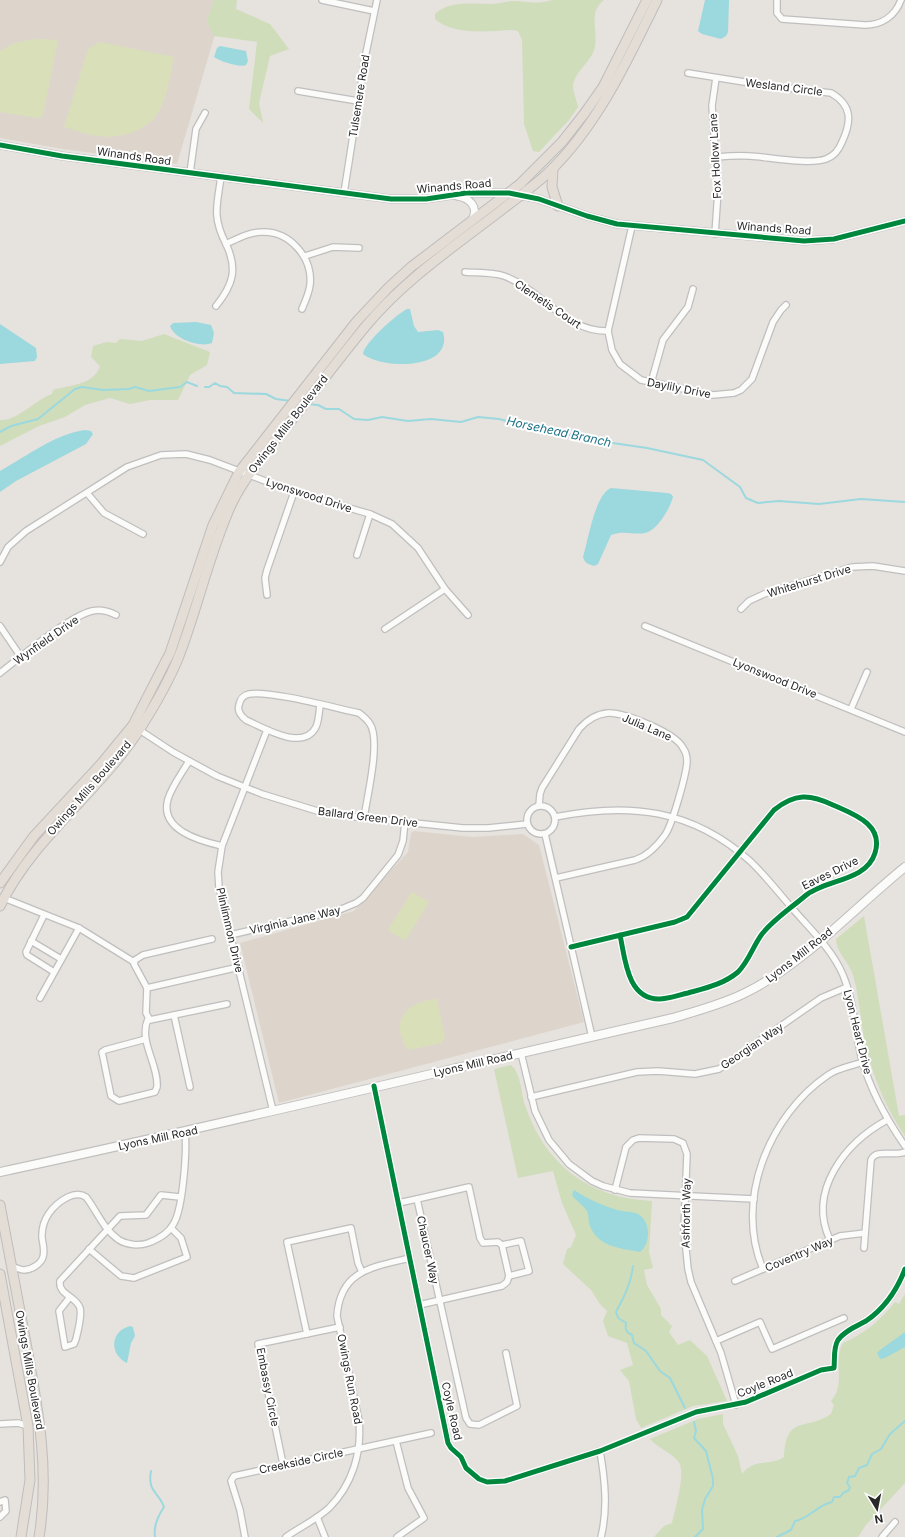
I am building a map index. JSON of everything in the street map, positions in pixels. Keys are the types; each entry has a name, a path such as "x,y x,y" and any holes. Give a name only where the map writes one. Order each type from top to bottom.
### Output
{"main road":[{"name":"Owings Mills Boulevard","path":"2,902 19,872 39,845 109,769 136,727 170,653 214,524 244,473 284,414 357,321 389,287 411,267 509,193 546,160 584,114 603,87 647,0"},
{"name":"Owings Mills Boulevard","path":"244,473 295,416 364,328 394,294 417,274 520,195 553,167 577,139 600,107 626,65 658,0"},
{"path":"553,167 552,187 558,206"},
{"name":"Owings Mills Boulevard","path":"0,883 34,836 136,727"},
{"name":"Lyons Mill Road","path":"0,1172 185,1132 374,1086 592,1037 695,1012 740,996 783,970 905,867"},
{"name":"Owings Mills Boulevard","path":"0,1205 40,1425 44,1502 39,1537"},
{"name":"Owings Mills Boulevard","path":"0,1274 28,1426 30,1480 21,1537"}],"street":[{"path":"322,0 374,11"},
{"name":"Tulsemere Road","path":"344,193 358,101 377,0"},
{"path":"777,0 777,13 782,18 865,25 873,25 888,18 898,8 901,0"},
{"name":"Wesland Circle","path":"688,73 763,85 831,93 843,103 849,117 849,126 839,149 835,154 826,160 814,161 748,155 716,157"},
{"name":"Fox Hollow Lane","path":"715,234 718,191 712,106 716,78"},
{"path":"298,91 358,101"},
{"path":"190,173 196,129 205,113"},
{"name":"Winands Road","path":"0,145 62,156 344,193 409,200 479,192 509,193 539,199 599,220 632,226 715,234 818,241 852,235 905,221"},
{"path":"216,306 225,295 231,281 233,262 217,225 216,217 221,177"},
{"path":"453,195 465,197 472,203 475,214 471,222"},
{"name":"Daylily Drive","path":"632,226 608,331 612,350 620,364 633,376 651,383 721,396 734,394 742,390 752,379 773,322 780,310 786,305"},
{"path":"226,244 246,235 263,232 286,238 304,256 310,274 310,286 302,309"},
{"path":"304,256 333,247 359,248"},
{"name":"Clemetis Court","path":"465,272 503,276 519,284 576,325 592,330 608,331"},
{"path":"651,383 663,340 688,307 693,289"},
{"name":"Lyonswood Drive","path":"0,562 8,547 26,531 138,463 173,454 194,455 294,492 370,514 392,524 410,539 426,557 445,589 468,615"},
{"path":"267,595 265,578 267,570 294,492"},
{"path":"87,493 98,508 104,513 143,534"},
{"path":"357,555 370,514"},
{"name":"Whitehurst Drive","path":"741,609 749,601 764,594 852,567 873,566 905,571"},
{"path":"385,629 445,589"},
{"name":"Wynfield Drive","path":"0,673 78,617 93,611 102,610 116,615"},
{"path":"0,626 21,657"},
{"name":"Lyonswood Drive","path":"644,626 905,732"},
{"path":"851,709 867,672"},
{"path":"320,705 315,727 309,735 294,739 267,730 246,720 241,715 239,705 244,697 250,694 260,694 320,705 359,713 370,723 373,730 374,744 364,818"},
{"name":"Julia Lane","path":"539,805 542,788 579,729 584,723 598,715 616,714 670,735 675,738 684,748 686,754 686,768 672,817 665,834 642,858 556,878"},
{"name":"Ballard Green Drive","path":"136,727 189,761 217,776 296,806 327,814 477,829 527,824"},
{"name":"Plinlimmon Drive","path":"267,730 222,846 218,872 219,888 273,1111"},
{"path":"189,761 170,794 167,806 169,817 181,831 206,842 222,846"},
{"name":"Eaves Drive","path":"571,947 620,935 675,922 687,917 774,810 787,802 799,798 819,799 863,818 871,825 877,845 873,859 866,867 858,873 812,891 766,930 744,965 731,977 708,987 660,999 646,996 634,986 628,973 620,935"},
{"path":"539,805 550,808 555,817 553,828 545,834 534,832 527,824 526,819 530,810 539,805"},
{"path":"555,817 597,810 635,810 672,817 702,828 740,853 764,875 820,940"},
{"name":"Virginia Jane Way","path":"230,935 339,910 356,903 363,898 398,855 403,841 405,821"},
{"path":"545,834 592,1037"},
{"path":"2,902 79,928 134,962 147,988 146,1013 148,1019 146,1023 146,1039 158,1082 158,1087 155,1092 143,1096 119,1101 115,1100 110,1096 102,1052 146,1039"},
{"path":"44,915 26,952 27,955 54,972"},
{"path":"40,998 79,928"},
{"path":"134,962 143,955 212,939"},
{"name":"Lyon Heart Drive","path":"820,940 840,967 847,987 863,1062 887,1120 905,1146"},
{"path":"31,941 61,960"},
{"path":"147,988 238,967"},
{"name":"Georgian Way","path":"532,1097 637,1072 658,1071 700,1073 719,1069 821,998 847,987"},
{"path":"148,1019 150,1020 227,1004"},
{"path":"174,1015 190,1087"},
{"path":"521,1053 532,1097 542,1127 558,1153 580,1173 603,1186 615,1190 644,1194 754,1199"},
{"path":"763,1269 754,1244 754,1199 764,1157 776,1131 792,1108 814,1086 830,1074 863,1062"},
{"name":"Coyle Road","path":"374,1086 448,1443 451,1448 461,1457 466,1468 472,1474 487,1482 505,1481 600,1451 696,1412 736,1405 821,1370 834,1368 835,1352 838,1341 847,1332 879,1311 888,1300 905,1270"},
{"path":"830,1240 824,1225 822,1212 827,1188 832,1175 838,1163 855,1143 873,1128 887,1120"},
{"path":"12,1267 27,1270 36,1266 42,1260 44,1254 42,1237 44,1222 54,1206 71,1196 82,1194 86,1196 108,1229 120,1241 134,1245 151,1242 159,1238 171,1228 178,1214 187,1149 185,1132"},
{"name":"Ashforth Way","path":"615,1190 626,1147 630,1142 639,1138 674,1139 683,1143 687,1154 684,1245 688,1269 691,1282 716,1341 736,1405"},
{"path":"864,1248 870,1165 872,1157 879,1153 899,1155 905,1152"},
{"path":"398,1203 469,1187 481,1240 486,1243 498,1242 502,1245 521,1241 529,1271 509,1276"},
{"path":"70,1297 59,1311 65,1347 74,1344 76,1340 80,1312 79,1306 70,1297 60,1287 60,1280 120,1216 146,1215 161,1195 180,1196"},
{"name":"Chaucer Way","path":"417,1199 466,1418 470,1424 479,1425 517,1406 506,1353"},
{"path":"89,1248 121,1276 134,1278 140,1277 187,1256 181,1238 171,1228"},
{"path":"306,1334 287,1242 351,1228 358,1263 362,1272"},
{"name":"Coventry Way","path":"735,1281 830,1240 847,1234 865,1234"},
{"path":"419,1305 502,1286 507,1282 509,1276 502,1245"},
{"name":"Owings Run Road","path":"286,1537 329,1508 344,1489 356,1462 360,1436 359,1421 337,1316 340,1297 349,1282 369,1268 410,1258"},
{"path":"716,1341 760,1322 772,1349 844,1318"},
{"name":"Embassy Circle","path":"283,1464 258,1344 340,1327"},
{"path":"0,1424 18,1423 28,1426"},
{"name":"Creekside Circle","path":"245,1537 240,1510 231,1478 283,1464 430,1433"},
{"path":"396,1441 408,1488 424,1518 397,1537"},
{"path":"600,1451 605,1494 605,1514 601,1537"},
{"path":"0,1502 5,1500 6,1512 0,1517"},
{"path":"317,1517 326,1537"},
{"path":"882,1537 895,1522"}],"shaded area":[{"path":"0,0 225,0 177,164 63,149 0,138"},
{"path":"414,831 472,837 523,834 539,845 584,1022 279,1103 240,943 354,911 408,852 411,833"}],"green space":[{"path":"214,0 237,0 236,9 270,24 289,49 270,56 259,103 263,123 249,109 257,42 214,36 207,22"},
{"path":"552,0 604,0 596,10 595,15 596,39 594,51 574,80 573,86 578,107 569,120 539,152 533,151 524,124 522,40 518,31 480,31 455,29 435,19 435,14 447,7 468,3 493,4 512,1 536,3"},
{"path":"41,39 58,40 43,115 38,118 0,112 0,51 19,42"},
{"path":"100,42 174,57 160,109 152,121 136,131 109,137 82,133 64,127 88,49"},
{"path":"164,334 210,352 207,365 190,375 178,400 150,400 130,404 110,398 85,405 65,417 39,426 0,446 0,420 20,414 52,394 53,390 81,383 93,377 100,366 91,357 93,346 107,342 116,343 120,339 142,341"},
{"path":"412,892 429,902 405,941 388,930"},
{"path":"864,916 899,1116 905,1115 905,1136 885,1101 875,1076 864,1038 853,975 840,953 836,939"},
{"path":"437,999 445,1038 441,1043 408,1050 402,1040 400,1030 400,1022 403,1015 416,1004"},
{"path":"511,1065 519,1078 525,1105 534,1126 544,1145 557,1161 572,1174 589,1185 608,1193 652,1201 649,1252 653,1268 644,1270 647,1285 661,1309 661,1315 672,1326 669,1332 678,1345 690,1340 707,1356 727,1401 693,1406 641,1428 636,1419 629,1381 620,1370 633,1365 627,1343 608,1336 603,1321 607,1311 600,1304 591,1290 563,1264 567,1249 571,1247 576,1235 562,1203 553,1171 518,1178 494,1069"},
{"path":"905,1294 905,1483 866,1525 858,1537 654,1537 664,1526 672,1523 680,1490 681,1473 678,1461 650,1439 698,1419 723,1414 723,1424 738,1456 742,1474 752,1466 778,1460 784,1457 786,1444 793,1429 831,1414 834,1405 831,1401 836,1394 838,1387 839,1357 843,1343 872,1326 895,1302 899,1304"}],"water":[{"path":"705,0 729,0 728,32 726,36 721,39 702,34 698,31"},
{"path":"220,46 246,51 248,61 246,65 239,66 230,64 214,57 217,48"},
{"path":"407,309 410,309 414,326 418,332 438,330 443,332 444,345 438,354 428,360 400,364 385,363 363,354 375,336"},
{"path":"196,322 211,325 214,333 212,343 201,344 188,341 172,331 170,326 173,323"},
{"path":"0,324 36,348 37,357 35,361 0,364"},
{"path":"85,430 91,431 93,434 86,444 16,481 0,492 0,471 41,446 74,432"},
{"path":"611,488 667,493 671,494 673,497 663,518 650,531 645,533 620,533 611,535 598,564 594,566 586,562 583,557 596,508 605,492"},
{"path":"574,1190 606,1206 619,1211 636,1213 642,1217 648,1233 648,1238 644,1248 640,1252 618,1248 598,1238 590,1226 587,1211 572,1195"},
{"path":"130,1326 133,1327 135,1336 131,1343 127,1363 117,1354 114,1343 119,1333 123,1329"},
{"path":"905,1332 905,1347 885,1358 880,1359 877,1353"}],"waterway":[{"name":"Horsehead Branch","path":"0,432 11,426 38,419 75,389 82,387 103,390 129,389 135,387 149,391 180,387 187,382 197,386"},
{"name":"Horsehead Branch","path":"205,387 209,387 215,383 220,386 227,387 234,393 266,394 276,399 291,401"},
{"name":"Horsehead Branch","path":"307,404 318,405 326,409 339,409 354,419 368,420 382,417 408,421 431,419 461,422 478,417 499,419 556,434 578,435 592,440 647,448 703,460 740,487 746,498 758,503 779,501 819,504 861,499 905,502"},
{"path":"633,1266 629,1285 616,1312 618,1318 626,1323 626,1330 632,1335 634,1343 646,1351 660,1371 670,1378 685,1408"},
{"path":"777,1537 791,1530 795,1521 805,1518 822,1506 832,1502 834,1497 840,1497 843,1493 849,1490 850,1487 847,1483 849,1477 855,1476 859,1468 867,1465 872,1454 881,1449 890,1434 905,1421"},
{"path":"694,1422 696,1431 694,1438 706,1451 713,1479 713,1486 705,1499 702,1510 703,1529 695,1537"},
{"path":"151,1471 150,1478 152,1488 164,1507 156,1521 155,1537"}],"cycle path":[{"path":"0,145 62,156 391,199 426,199 466,193 509,193 539,199 587,216 617,224 804,241 834,239 905,221"},
{"path":"571,947 675,922 687,917 774,810 789,800 810,797 825,801 857,816 871,827 875,835 877,843 875,853 863,870 854,875 813,890 805,896 777,919 762,934 745,963 738,972 727,980 688,993 666,998 659,999 648,997 640,992 629,976 626,965 622,944 620,935"},
{"path":"374,1086 448,1443 451,1448 461,1457 466,1468 479,1479 487,1482 505,1481 600,1451 696,1412 746,1402 821,1370 834,1368 835,1350 838,1340 847,1331 873,1316 885,1304 890,1298 905,1269"}]}
